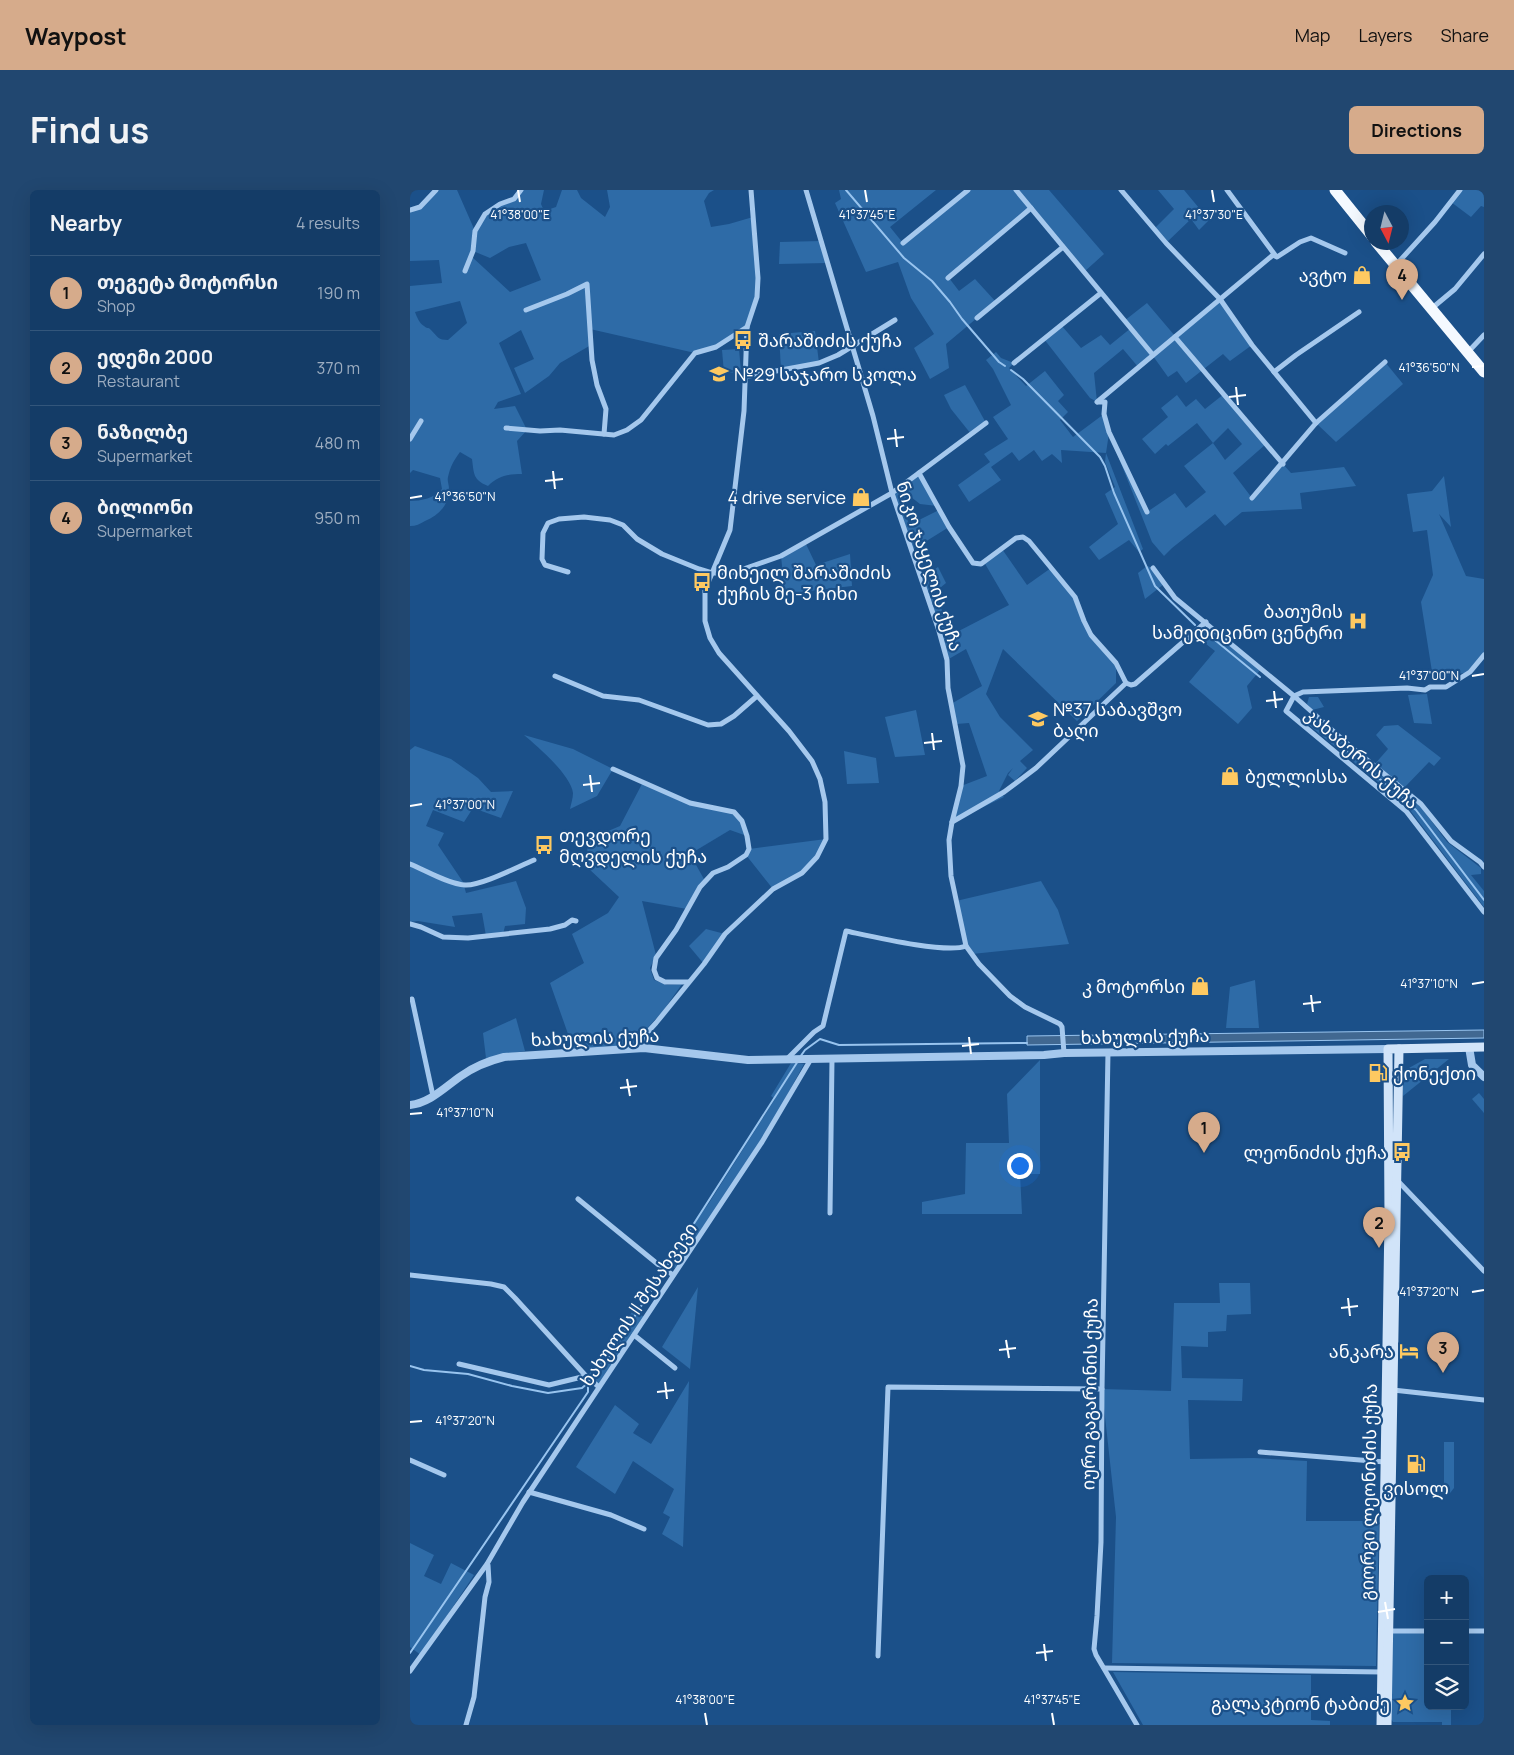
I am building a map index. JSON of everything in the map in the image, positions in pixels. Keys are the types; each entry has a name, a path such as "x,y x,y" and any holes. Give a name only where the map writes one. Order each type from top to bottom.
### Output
{"highway":[{"path":"1335,190 1364,226"},
{"path":"1382,250 1484,372"}],"main road":[{"name":"ხახულის ქუჩა","path":"1388,1049 1484,1047"},
{"name":"გიორგი ლეონიძის ქუჩა","path":"1387,1725 1385,1462 1389,1389 1399,1048"},
{"name":"გიორგი ლეონიძის ქუჩა","path":"1381,1725 1385,1631 1389,1389 1390,1171 1388,1049"}],"street":[{"path":"410,210 420,207 436,190"},
{"path":"465,271 473,251 475,231 485,214 500,204 514,199 521,190"},
{"path":"644,1048 644,1036 704,964 725,934 773,888 802,873 817,857 826,839 825,802 820,779 812,761 789,731 719,653 710,638 705,622 705,590 730,530 744,411 747,327 757,297 758,278 752,190"},
{"name":"ნიკო ჯაყელის ქუჩა","path":"806,190 873,416 892,492 947,660 948,688 963,766 962,786 949,840 951,876 966,946 979,964 1010,996 1025,1007 1060,1024 1064,1053"},
{"path":"903,243 968,190"},
{"path":"1016,190 1153,355"},
{"path":"1121,190 1166,243 1220,299 1252,345 1316,423"},
{"path":"1227,190 1277,257"},
{"path":"1395,266 1435,222 1460,190"},
{"path":"948,278 1031,208"},
{"path":"1147,512 1109,432 1104,414 1105,402 1097,402 1273,255 1277,257 1300,242 1311,238 1345,253"},
{"path":"977,318 1063,247"},
{"path":"1431,309 1455,289 1484,254"},
{"path":"526,310 587,284 592,360 597,385 606,409 604,434"},
{"path":"1014,363 1101,293"},
{"path":"1274,372 1359,312"},
{"path":"744,377 820,363 851,347 895,320"},
{"path":"506,428 614,435 627,430 641,420 695,353 716,347 747,327"},
{"path":"1468,352 1484,335"},
{"path":"1175,337 1283,464"},
{"path":"1252,498 1283,464 1316,423 1385,362"},
{"path":"410,438 421,421"},
{"path":"568,572 552,568 545,564 542,559 543,533 548,523 559,519 584,517 610,520 623,525 637,539 662,554 712,573 732,573 781,556 892,492 986,423"},
{"path":"919,473 949,527 973,563 981,564 1016,538 1023,537 1029,540 1075,597 1091,635 1116,662 1126,683 1130,685 1135,684 1206,622"},
{"path":"1154,568 1175,598 1294,696"},
{"name":"კახაბერის ქუჩა","path":"1484,656 1470,672 1446,687 1430,687 1425,690 1406,688 1303,692 1294,696 1286,711 1406,811 1484,912"},
{"path":"555,676 602,696 639,700 708,725 721,724 734,716 757,696"},
{"path":"952,822 1004,792 1036,768 1126,683"},
{"name":"კახაბერის ქუჩა","path":"1294,696 1350,746 1422,804 1452,841 1484,867"},
{"path":"613,768 690,803 734,812 742,821 749,849 746,855 728,867 713,873 700,887 676,930 656,958 654,970 657,978 665,982 688,982"},
{"path":"410,864 456,883 466,885 485,881 534,860"},
{"path":"410,924 443,937 468,938 550,929 565,925 572,920 576,921"},
{"path":"789,1060 814,1032 823,1026 846,931 890,940 942,947 961,948 966,946"},
{"path":"412,999 434,1096"},
{"path":"1469,1047 1472,1065 1484,1077"},
{"name":"ხახულის ქუჩა","path":"410,1105 418,1104 434,1096 462,1074 486,1061 504,1057 644,1048 748,1060 1108,1052 1388,1049"},
{"name":"იური გაგარინის ქუჩა","path":"1108,1052 1101,1542 1094,1649 1137,1725"},
{"name":"ხახულის II შესახვევი","path":"410,1671 488,1564 529,1492 762,1142 809,1059"},
{"path":"830,1214 832,1059"},
{"path":"1390,1171 1484,1271"},
{"path":"578,1199 660,1266 674,1275"},
{"path":"410,1275 504,1287 586,1377 599,1387"},
{"path":"634,1335 675,1368"},
{"path":"458,1364 549,1385 586,1377"},
{"path":"878,1656 888,1387 1102,1389"},
{"path":"1389,1389 1484,1400"},
{"path":"1260,1452 1385,1462"},
{"path":"410,1460 444,1475"},
{"path":"529,1492 610,1515 644,1529"},
{"name":"ხახულის II შესახვევი","path":"466,1725 474,1697 485,1597 489,1582 488,1564"},
{"path":"1385,1631 1424,1631"},
{"path":"1469,1631 1484,1631"},
{"path":"1104,1668 1382,1672"}],"shaded area":[{"path":"436,190 457,190 475,231 485,214 514,199 521,190 544,190 541,204 544,211 556,207 562,190 577,190 581,198 605,217 610,207 607,190 714,190 709,193 704,201 711,227 753,217 757,297 747,329 716,347 695,353 590,329 591,345 560,363 549,376 525,393 514,368 534,359 521,330 499,343 521,394 498,402 494,409 515,406 527,430 517,441 522,474 504,476 488,486 479,481 475,476 472,459 460,452 452,464 449,473 449,495 445,505 430,519 418,525 410,526 410,501 436,495 442,489 440,478 413,470 410,473 410,286 442,283 439,260 410,261 410,210 420,207","holes":["526,243 541,280 510,292 471,256 473,251 490,258 509,247","460,301 467,323 448,340 440,339 430,329 422,325 415,312"]},
{"path":"839,190 936,190 890,227 903,243 968,190 1049,190 1104,254 1084,272 1031,208 949,278 959,291 975,279 996,302 946,344 949,368 930,379 914,348 934,334 911,298 898,262 866,272 835,203 841,199"},
{"path":"1158,190 1184,190 1209,220 1199,230 1191,219 1166,243 1154,229 1174,209"},
{"path":"1460,190 1479,190 1484,194 1484,207 1481,206 1471,217 1451,202"},
{"path":"821,241 827,263 779,264 780,242"},
{"path":"1220,299 1252,345 1230,361 1223,354 1186,383 1177,371 1168,377 1153,356 1139,368 1123,349 1094,373 1097,402 1090,398 1044,339 1061,325 1081,348 1101,335 1110,345 1131,328 1124,321 1147,303 1175,336"},
{"path":"815,331 819,363 781,370 779,334"},
{"path":"739,349 741,372 724,373 722,350"},
{"path":"996,352 1001,358 1014,363 1009,368 1026,386 1045,371 1064,395 1058,401 1068,412 1060,420 1073,437 1104,414 1109,432 1147,512 1175,493 1186,508 1206,492 1184,466 1213,443 1197,423 1168,446 1166,444 1155,454 1142,439 1168,417 1161,408 1177,395 1186,407 1196,399 1205,409 1224,394 1266,444 1233,473 1252,498 1283,464 1291,473 1344,467 1356,486 1300,493 1302,509 1242,512 1225,526 1215,514 1164,556 1152,542 1109,433 1106,453 1061,450 1062,463 1052,454 1042,461 1034,450 1019,461 1012,452 991,467 1001,480 969,502 958,485 990,462 984,454 1008,439 993,417 1011,405 993,369 986,360","holes":["1228,428 1242,444 1225,460 1213,443"]},
{"path":"1385,362 1403,384 1336,442 1316,423"},
{"path":"965,385 986,423 971,434 951,409 944,395"},
{"path":"1106,453 1143,549 1139,552 1129,540 1099,560 1089,547 1118,524 1105,494 1115,487 1105,462"},
{"path":"919,473 937,506 920,504 907,496 902,502 909,525 939,510 949,527 912,550 892,493"},
{"path":"1444,476 1451,527 1439,514 1466,576 1484,579 1484,655 1470,672 1433,678 1421,602 1433,575 1427,530 1413,532 1407,494 1432,491"},
{"path":"805,542 816,565 850,554 852,586 785,594 781,556"},
{"path":"1002,549 1027,585 1051,568 1075,597 1091,635 1116,663 1116,683 1077,721 1003,649 986,694 1000,717 1033,750 1020,761 1027,768 1015,781 1008,775 1013,768 1008,773 999,791 1004,797 952,822 961,786 987,776 969,723 956,724 951,704 982,686 966,649 947,660 922,578 938,567 946,583 934,593 953,634 1009,605 984,562"},
{"path":"1147,566 1153,568 1164,584 1145,599 1138,573"},
{"path":"1206,622 1261,669 1247,686 1252,708 1238,724 1189,682 1215,651 1193,634"},
{"path":"1427,694 1432,724 1414,723 1408,695"},
{"path":"1309,697 1318,697 1324,707 1312,710 1307,704"},
{"path":"916,710 925,755 895,757 885,717"},
{"path":"1309,714 1421,807 1447,842 1481,868 1481,874 1471,875 1484,891 1484,907 1406,805 1304,721"},
{"path":"1398,725 1441,758 1434,766 1429,762 1403,789 1374,765 1388,749 1376,735 1384,726"},
{"path":"524,735 573,749 613,769 597,796 570,809 573,793 571,786 553,761"},
{"path":"415,746 451,759 478,778 491,792 513,791 501,818 473,808 464,822 433,810 426,826 444,833 438,845 463,882 466,893 516,881 526,908 525,924 505,926 503,934 486,936 482,913 452,916 455,927 418,921 410,922 410,750"},
{"path":"844,751 876,758 879,783 847,784"},
{"path":"643,782 690,803 734,812 742,821 747,836 730,830 690,854 705,881 687,909 642,901 656,955 650,968 654,980 667,985 682,984 663,1011 641,1035 640,1045 573,1048 550,983 584,963 572,934 608,913 619,897 588,868 587,840 620,826"},
{"path":"826,839 815,858 805,870 773,889 746,855 749,849"},
{"path":"1041,881 1058,910 1069,944 972,954 966,946 956,901"},
{"path":"706,929 725,934 704,964 689,946"},
{"path":"1255,980 1259,1028 1226,1028 1230,987"},
{"path":"516,1018 525,1051 486,1058 483,1033"},
{"path":"1484,1030 1484,1038 1027,1045 1027,1036"},
{"path":"1425,1059 1449,1059 1403,1096 1403,1086 1409,1068"},
{"path":"1040,1060 1040,1174 1020,1174 1022,1214 922,1214 922,1202 965,1194 966,1143 1009,1143 1007,1094"},
{"path":"791,1063 804,1064 761,1143 675,1268 666,1262 709,1203 775,1099 771,1096"},
{"path":"1479,1093 1484,1099 1484,1113 1472,1099"},
{"path":"1219,1283 1250,1283 1251,1314 1227,1315 1226,1331 1208,1332 1208,1347 1181,1346 1182,1378 1243,1379 1242,1401 1188,1400 1190,1459 1254,1458 1307,1461 1306,1521 1379,1521 1376,1666 1112,1663 1116,1517 1102,1389 1171,1391 1174,1303 1220,1303"},
{"path":"698,1287 690,1369 662,1347"},
{"path":"634,1309 645,1318 599,1387 587,1377"},
{"path":"689,1381 683,1547 662,1534 670,1517 663,1513 674,1489 633,1461 615,1494 576,1467 615,1405 639,1424 633,1433 651,1444"},
{"path":"1444,1442 1454,1442 1454,1488 1450,1493 1444,1488"},
{"path":"410,1543 434,1555 424,1576 441,1584 451,1563 474,1575 421,1655 410,1647"},
{"path":"1392,1633 1424,1633 1424,1710 1451,1710 1451,1725 1442,1725 1442,1722 1393,1722 1390,1718"},
{"path":"1113,1672 1311,1675 1311,1720 1330,1721 1330,1725 1143,1725"}],"waterway":[{"path":"846,190 904,258 932,281 962,319 999,362 1005,366"},
{"path":"1011,370 1023,379 1100,457 1155,586 1195,625"},
{"path":"1204,631 1260,677"},
{"path":"1308,718 1416,810 1484,900"},
{"path":"800,1057 805,1050 820,1039 839,1045 1027,1043"},
{"path":"410,1366 424,1370 468,1374 512,1386 548,1393 582,1388 597,1375 798,1061"},
{"path":"410,1653 588,1392 588,1383"}],"place":[{"name":"ავტო","path":"1362,275"},
{"name":"ბილიონი","path":"1402,300"},
{"name":"შარაშიძის ქუჩა","path":"743,340"},
{"name":"№29 საჯარო სკოლა","path":"719,374"},
{"name":"4 drive service","path":"861,497"},
{"name":"მიხეილ შარაშიძის ქუჩის მე-3 ჩიხი","path":"702,582"},
{"name":"ბათუმის სამედიცინო ცენტრი","path":"1358,621"},
{"name":"№37 საბავშვო ბაღი","path":"1038,719"},
{"name":"ბელლისსა","path":"1230,776"},
{"name":"თევდორე მღვდელის ქუჩა","path":"544,845"},
{"name":"კ მოტორსი","path":"1200,986"},
{"name":"ქონექთი","path":"1378,1073"},
{"name":"ლეონიძის ქუჩა","path":"1402,1152"},
{"name":"თეგეტა მოტორსი","path":"1204,1153"},
{"name":"ედემი 2000","path":"1379,1248"},
{"name":"ანკარა","path":"1409,1351"},
{"name":"ნაზილბე","path":"1443,1373"},
{"name":"ვისოლ","path":"1416,1464"},
{"name":"გალაკტიონ ტაბიძე","path":"1405,1703"}]}
